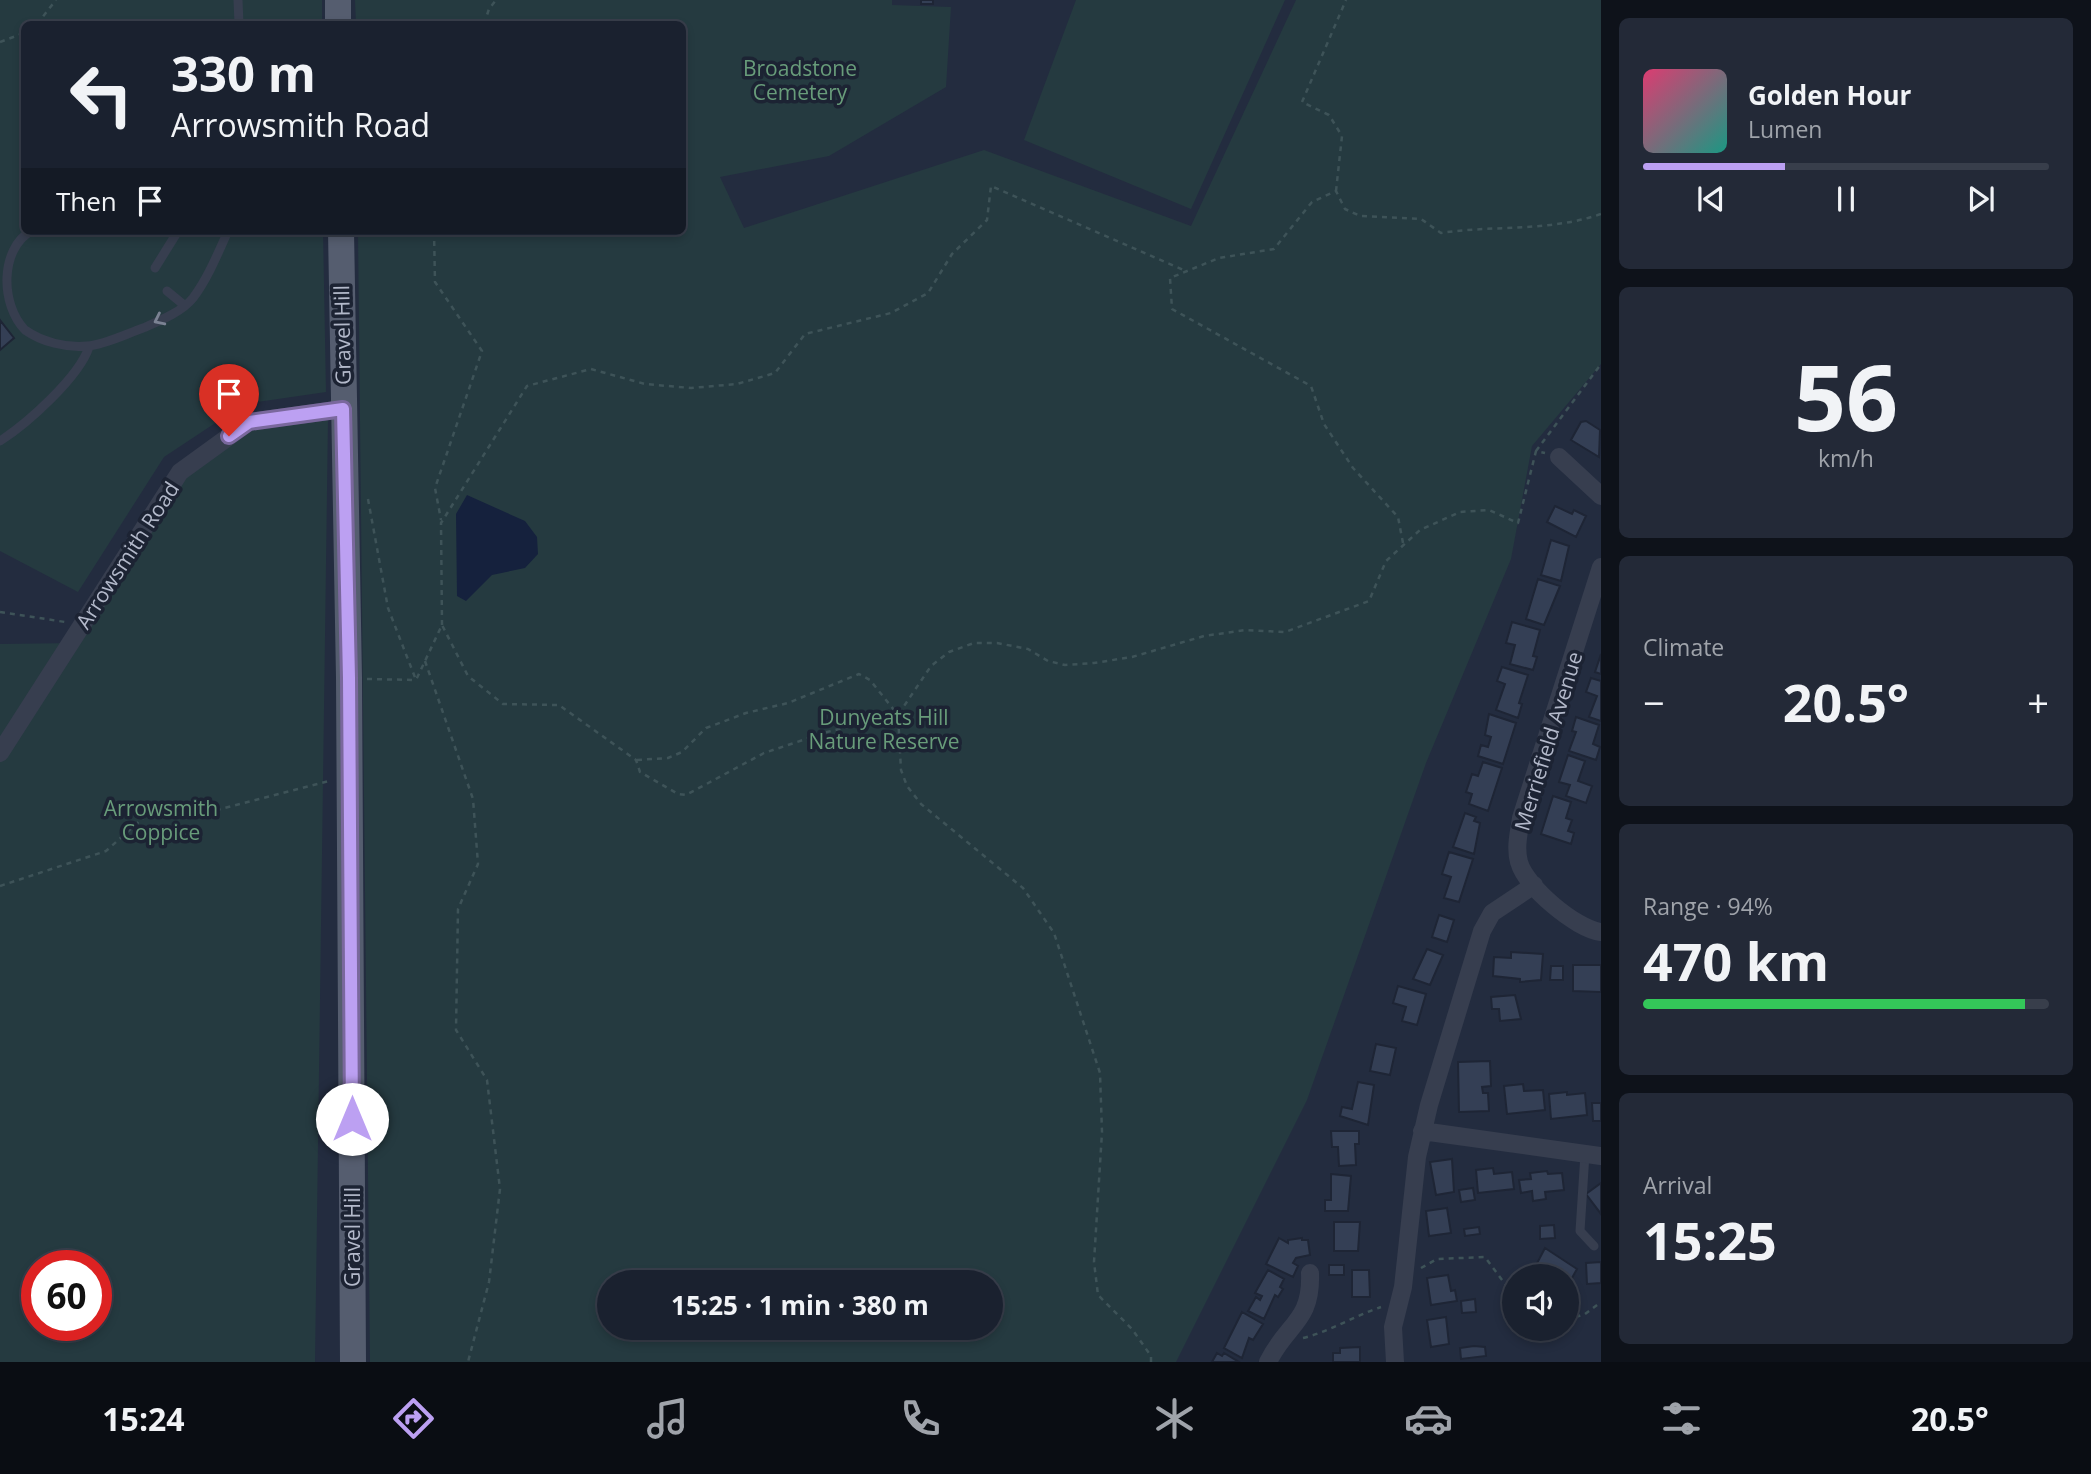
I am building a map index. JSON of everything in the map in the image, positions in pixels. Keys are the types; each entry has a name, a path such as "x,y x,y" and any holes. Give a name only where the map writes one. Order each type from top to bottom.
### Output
{"main road":[{"path":"338,0 338,21"},
{"name":"Gravel Hill","path":"341,235 349,678 353,1362"}],"street":[{"name":"Arrowsmith Road","path":"0,753 180,472 249,422 343,409"},
{"path":"1559,457 1601,496"},
{"name":"Merriefield Avenue","path":"1601,567 1521,818 1517,850 1520,866 1534,885 1572,921 1601,932"},
{"path":"1395,1362 1393,1327 1404,1275 1422,1132 1482,931 1492,913 1534,885"},
{"path":"1422,1132 1593,1155"},
{"path":"1268,1362 1307,1308 1311,1296 1310,1273"}],"lane":[{"path":"238,0 239,21"},
{"path":"26,235 9,247 3,259 2,288 16,321 26,330 53,343 89,346 157,322 192,300 226,235"},
{"path":"155,268 176,235"},
{"path":"167,291 184,305"},
{"path":"0,441 58,390 85,359 89,346"},
{"path":"1593,1155 1580,1231 1594,1246"}],"path":[{"path":"39,21 56,0"},
{"path":"485,21 496,0"},
{"path":"1346,0 1302,102 1329,115 1342,136 1336,191 1345,209 1360,216 1422,219 1441,233 1472,228 1529,228 1584,220 1601,214"},
{"path":"0,42 21,34"},
{"path":"441,523 527,386 591,369 645,384 691,388 737,384 775,373 805,334 891,313 928,293 951,254 987,220 992,186 1186,271"},
{"path":"1336,191 1312,202 1274,249 1220,258 1170,278 1172,309 1311,386 1324,424 1353,468 1398,517 1403,543"},
{"path":"416,680 442,625 441,523 435,488 482,351 435,282 434,235"},
{"path":"442,625 468,676 503,704 559,705 636,760 640,772 678,794 686,795 764,753 827,732 898,715 931,666 949,652 974,643 997,643 1028,649 1048,661 1065,665 1132,657 1204,636 1246,630 1285,632 1369,601 1386,561 1420,530 1460,512 1489,510 1518,523 1535,451 1601,364"},
{"path":"1535,451 1559,457"},
{"path":"366,492 388,608 416,680"},
{"path":"0,612 82,625"},
{"path":"425,661 473,799 478,864 458,909 456,1030 487,1080 500,1189 489,1282 468,1362"},
{"path":"636,760 668,758 682,752 694,737 706,728 746,713 788,703 859,674 870,680 898,715 901,770 921,804 1023,888 1054,933 1100,1073 1102,1132 1094,1262 1098,1296 1132,1329 1151,1356 1150,1362"},
{"path":"349,678 416,680"},
{"path":"0,886 106,851 160,803 217,810 349,776"},
{"path":"1404,1275 1437,1259 1485,1257 1502,1280"},
{"path":"1579,1316 1601,1302"},
{"path":"1279,1344 1325,1333 1360,1314 1382,1307 1398,1307"}],"green space":[{"path":"0,0 322,0 322,21 21,21 21,235 323,235 326,392 244,404 164,457 78,592 0,551"},
{"name":"Dunyeats Hill Nature Reserve","path":"355,0 892,0 892,5 951,7 946,87 829,156 720,177 744,228 984,150 1191,226 1296,0 1601,0 1601,364 1532,446 1511,559 1426,763 1307,1100 1176,1362 370,1362 358,235 686,235 686,21 356,21"},
{"path":"1076,0 1285,0 1191,209 1024,140"},
{"name":"Arrowsmith Coppice","path":"328,419 315,1362 0,1362 0,644 80,643 190,472 249,431"}],"water":[{"path":"467,495 525,521 537,537 538,554 525,568 492,575 466,601 457,596 456,514"}],"building":[{"path":"921,0 933,0 933,4 921,4"},
{"path":"0,320 14,338 0,350"},
{"path":"1586,421 1600,430 1599,457 1571,440 1581,422"},
{"path":"1555,506 1572,514 1574,510 1586,516 1576,537 1547,522"},
{"path":"1551,540 1569,546 1561,581 1541,575"},
{"path":"1538,579 1560,586 1544,625 1526,619"},
{"path":"1512,622 1540,630 1533,656 1537,657 1533,670 1510,664 1515,645 1506,643"},
{"path":"1601,654 1601,674 1595,672"},
{"path":"1502,667 1528,675 1519,703 1522,704 1518,718 1496,710 1505,684 1497,681"},
{"path":"1591,678 1601,681 1601,721 1589,717 1597,696 1586,692"},
{"path":"1489,714 1516,723 1503,764 1478,756 1481,745 1488,747 1491,737 1485,735"},
{"path":"1576,717 1599,725 1593,744 1600,747 1596,760 1569,751 1576,732 1572,731"},
{"path":"1568,755 1585,761 1578,781 1592,786 1586,803 1566,796 1570,785 1559,782"},
{"path":"1483,762 1502,768 1488,811 1469,804 1472,794 1466,792 1472,774 1478,776"},
{"path":"1553,796 1571,802 1566,818 1572,820 1568,831 1574,833 1571,844 1541,834"},
{"path":"1465,813 1476,817 1474,821 1480,823 1474,854 1453,847"},
{"path":"1449,852 1473,859 1459,902 1444,898 1451,877 1442,874"},
{"path":"1439,915 1454,920 1447,942 1432,937"},
{"path":"1427,949 1443,955 1430,985 1413,979"},
{"path":"1511,952 1543,954 1541,980 1520,982 1520,979 1493,976 1494,957 1511,958"},
{"path":"1573,965 1601,965 1601,992 1573,991"},
{"path":"1551,966 1563,966 1563,980 1550,980"},
{"path":"1398,986 1426,994 1417,1025 1402,1021 1406,1007 1393,1003"},
{"path":"1515,995 1521,1019 1500,1021 1499,1009 1492,1009 1491,997"},
{"path":"1376,1044 1396,1048 1390,1075 1370,1071"},
{"path":"1490,1061 1491,1086 1482,1087 1483,1093 1488,1093 1489,1111 1459,1112 1458,1062"},
{"path":"1358,1082 1374,1085 1368,1125 1340,1116 1342,1107 1352,1109"},
{"path":"1523,1084 1524,1091 1543,1090 1545,1110 1507,1114 1504,1086"},
{"path":"1567,1092 1567,1095 1585,1093 1587,1115 1551,1119 1549,1094"},
{"path":"1592,1103 1601,1103 1601,1121 1593,1121"},
{"path":"1331,1131 1359,1131 1359,1144 1355,1144 1356,1165 1339,1166 1338,1147 1332,1147"},
{"path":"1452,1159 1454,1192 1436,1195 1430,1162"},
{"path":"1493,1168 1494,1174 1512,1172 1514,1189 1478,1193 1476,1170"},
{"path":"1547,1171 1548,1174 1562,1173 1564,1190 1545,1192 1546,1199 1533,1201 1532,1191 1521,1193 1519,1180 1531,1179 1530,1173"},
{"path":"1331,1174 1351,1176 1348,1211 1325,1211 1325,1200 1331,1200"},
{"path":"1601,1183 1601,1214 1586,1194"},
{"path":"1473,1188 1475,1200 1461,1202 1459,1190"},
{"path":"1447,1208 1451,1233 1429,1236 1426,1211"},
{"path":"1334,1222 1360,1222 1358,1251 1334,1251"},
{"path":"1554,1225 1555,1238 1540,1239 1540,1226"},
{"path":"1479,1227 1480,1234 1465,1236 1464,1229"},
{"path":"1279,1238 1288,1243 1288,1240 1308,1240 1310,1255 1296,1258 1293,1263 1298,1266 1293,1277 1266,1264"},
{"path":"1545,1248 1569,1264 1537,1264"},
{"path":"1601,1262 1601,1283 1587,1284 1586,1263"},
{"path":"1329,1265 1344,1265 1344,1275 1329,1275"},
{"path":"1268,1270 1284,1279 1280,1287 1283,1289 1278,1297 1275,1295 1264,1319 1248,1311 1256,1297 1260,1300 1262,1296 1255,1293"},
{"path":"1352,1270 1369,1270 1370,1297 1352,1297"},
{"path":"1448,1275 1451,1291 1455,1290 1457,1301 1431,1305 1427,1278"},
{"path":"1475,1299 1476,1312 1462,1313 1461,1301"},
{"path":"1242,1312 1263,1324 1253,1340 1249,1338 1242,1358 1224,1348"},
{"path":"1446,1317 1449,1344 1431,1347 1427,1320"},
{"path":"1360,1347 1360,1362 1333,1362 1333,1353 1340,1353 1340,1348"},
{"path":"1485,1347 1486,1356 1461,1359 1460,1348"},
{"path":"1217,1353 1222,1356 1224,1353 1239,1362 1212,1362"}],"route":[{"path":"229,436 249,422 343,409 349,678 352,1119"}],"park label":[{"name":"Broadstone Cemetery","path":"800,80"}]}
